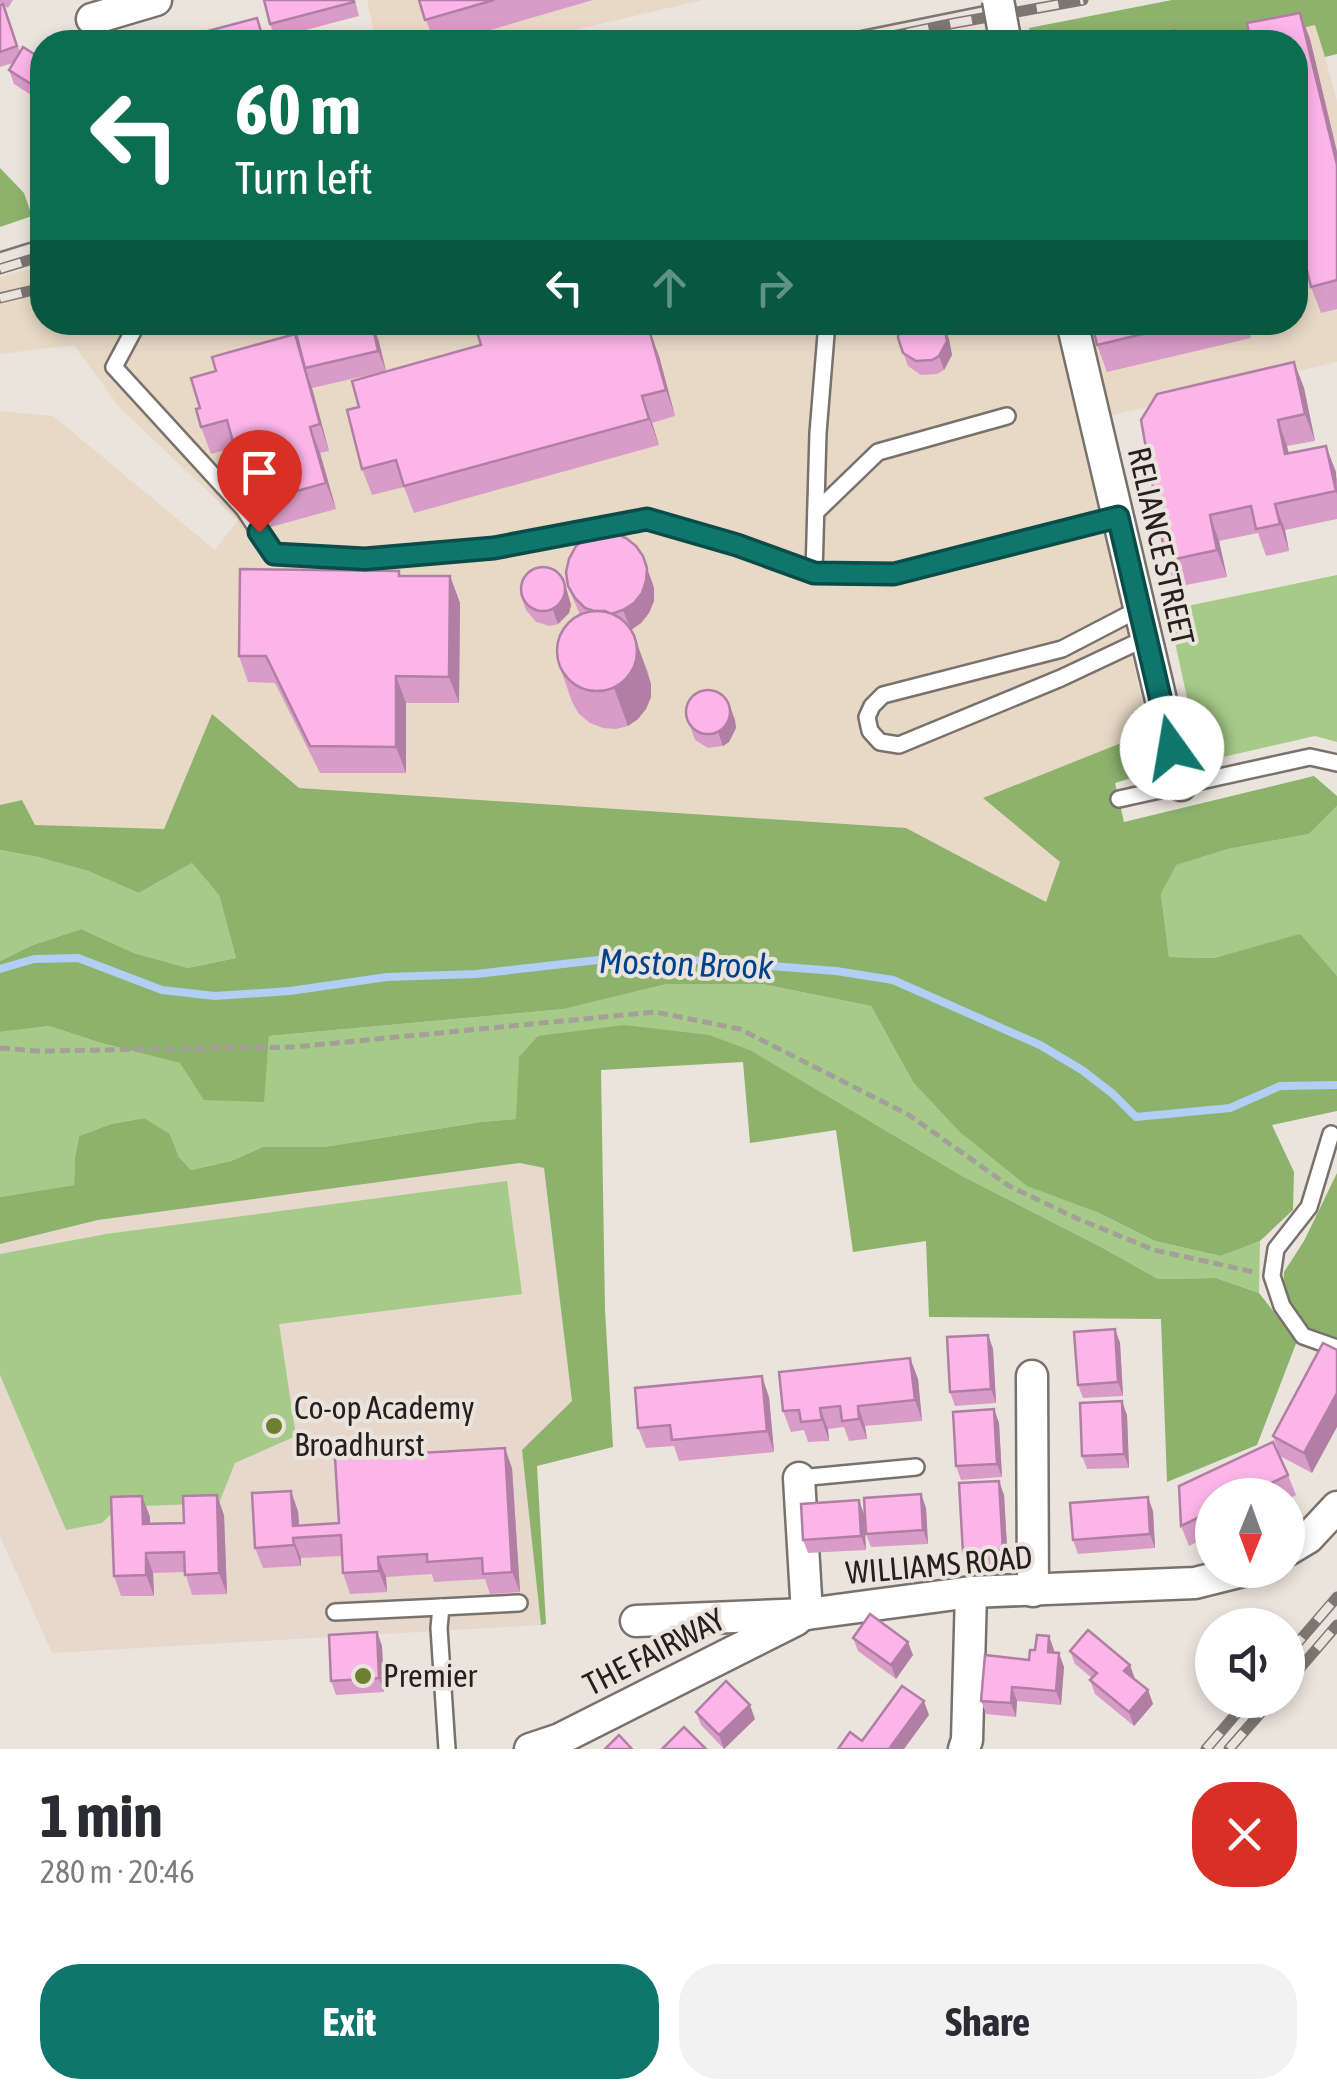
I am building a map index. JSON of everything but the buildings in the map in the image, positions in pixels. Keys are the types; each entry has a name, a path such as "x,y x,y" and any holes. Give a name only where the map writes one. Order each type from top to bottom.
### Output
{"street":[{"path":"92,18 156,0"},
{"path":"998,0 1003,30"},
{"name":"RELIANCE STREET","path":"1075,335 1181,785"},
{"path":"1032,1376 1033,1591"},
{"path":"799,1478 807,1614"},
{"path":"1305,1540 1337,1506"},
{"name":"WILLIAMS ROAD","path":"636,1621 807,1614 972,1592 1195,1583"},
{"path":"972,1592 973,1746"},
{"name":"THE FAIRWAY","path":"530,1749 560,1739 807,1614"}],"lane":[{"path":"131,335 114,366 244,510 274,554 365,559 494,548 647,519 814,573 894,574 1118,517"},
{"path":"814,573 818,432 827,335"},
{"path":"816,512 878,452 1007,416"},
{"path":"1143,623 1061,678 900,745 880,742 870,731 868,717 883,695 1062,649 1143,623"},
{"path":"1119,799 1310,757 1337,762"},
{"path":"1331,1134 1309,1207 1276,1249 1272,1276 1282,1306 1303,1336 1337,1348"},
{"path":"799,1478 916,1466"},
{"path":"335,1612 520,1603"},
{"path":"440,1607 447,1749"}],"path":[{"path":"0,1048 37,1051 295,1047 654,1012 740,1029 909,1115 1008,1186 1076,1218 1154,1250 1272,1276"}],"shaded area":[{"path":"367,0 703,0 574,30 373,30"},
{"path":"1316,24 1337,101 1337,362 1079,423 1149,732 984,798 1060,862 1046,903 906,828 299,788 212,715 164,829 34,825 22,800 0,805 0,411 53,416 215,550 238,520 119,407 74,345 0,354 0,277 30,269 30,335 1308,335 1308,30 1291,30"},
{"name":"Co-op Academy Broadhurst","path":"520,1163 544,1168 572,1401 522,1451 541,1625 52,1653 0,1536 0,1244 98,1220"}],"green space":[{"path":"1172,0 1337,0 1337,54 1325,57 1315,25 1293,30 1029,28"},
{"path":"0,168 24,193 30,217 0,227"},
{"path":"1337,575 1337,742 1315,736 1201,762 1168,610"},
{"path":"212,714 299,788 906,828 1046,902 1060,862 983,798 1149,732 1157,770 1115,783 1124,822 1314,776 1337,796 1337,806 1309,834 1228,849 1176,865 1161,894 1169,957 1214,958 1300,934 1337,976 1337,1111 1272,1125 1294,1172 1293,1210 1260,1241 1221,1256 1155,1241 1097,1212 1027,1186 960,1132 913,1082 871,1006 762,984 667,984 564,1009 269,1036 264,1102 204,1100 180,1063 49,1026 0,1032 0,961 81,929 134,953 188,968 236,958 219,895 192,863 139,893 88,871 0,850 0,805 22,800 35,825 164,829"},
{"path":"1337,806 1337,976 1299,935 1214,958 1169,957 1161,894 1175,865 1228,849 1309,834"},
{"path":"0,850 88,871 139,893 192,863 219,895 236,958 188,968 134,953 81,929 0,961"},
{"path":"667,984 762,984 871,1006 913,1082 1097,1212 1155,1241 1221,1256 1260,1241 1259,1293 1216,1278 1158,1279 964,1177 752,1051 519,1058 517,1119 324,1147 263,1147 231,1161 191,1170 179,1157 170,1134 143,1118 111,1124 79,1136 74,1185 0,1197 0,1032 49,1026 181,1063 263,1102 269,1036 564,1009"},
{"path":"624,1025 709,1035 752,1051 964,1177 1158,1279 1216,1278 1259,1293 1297,1341 1257,1445 1167,1482 1161,1319 929,1317 926,1241 853,1252 836,1130 750,1143 743,1062 601,1070 605,1310 613,1447 537,1466 546,1624 541,1625 522,1450 572,1401 544,1168 520,1163 98,1220 0,1244 0,1197 74,1185 79,1136 111,1124 144,1118 170,1134 179,1157 191,1170 231,1161 263,1147 324,1147 516,1119 519,1057 538,1036"},
{"path":"1337,1173 1337,1348 1303,1336 1282,1306 1284,1272 1304,1241"},
{"path":"507,1181 522,1294 279,1324 296,1436 235,1463 219,1503 118,1507 102,1523 66,1530 0,1375 0,1254 106,1234"}],"waterway":[{"name":"Moston Brook","path":"0,969 34,959 78,958 162,990 215,996 616,958 836,971 893,980 1040,1045 1082,1070 1136,1117 1230,1108 1280,1086 1337,1085"}],"tram line":[{"path":"865,30 1013,0"},
{"path":"0,252 30,243"}],"railway":[{"path":"921,30 1083,0"},
{"path":"0,269 30,260"},
{"path":"0,298 30,291"},
{"path":"1305,1634 1337,1597"},
{"path":"1305,1662 1337,1625"},
{"path":"1206,1749 1233,1718"},
{"path":"1229,1749 1256,1718"}],"place":[{"name":"Co-op Academy Broadhurst","path":"274,1426"},
{"name":"Premier","path":"363,1676"}],"route":[{"path":"259,532 274,554 365,559 494,548 647,519 814,573 894,574 1118,517 1172,748"}]}
